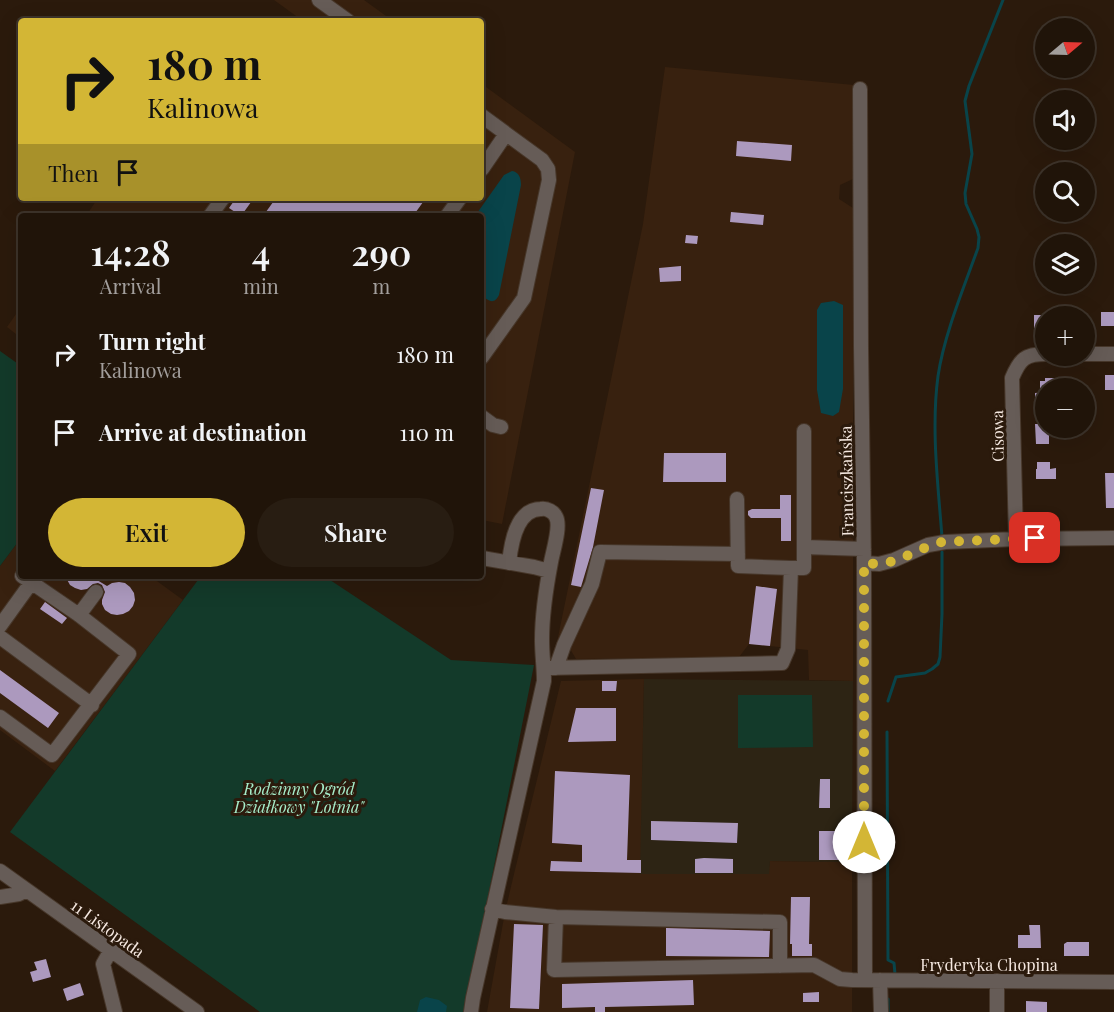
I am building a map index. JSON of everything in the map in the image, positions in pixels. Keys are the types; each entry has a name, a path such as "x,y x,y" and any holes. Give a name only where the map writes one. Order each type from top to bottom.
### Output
{"street":[{"path":"319,0 344,18"},
{"name":"Franciszkańska","path":"860,89 865,979"},
{"path":"484,118 542,160 548,169 549,180 524,298 484,354"},
{"path":"484,166 506,134"},
{"name":"Cisowa","path":"1016,539 1012,378 1017,366 1026,357 1035,354"},
{"path":"1095,354 1114,354"},
{"path":"484,418 493,425 501,427"},
{"path":"737,499 738,566 804,568 804,431"},
{"path":"509,563 517,528 524,517 532,510 542,508 556,516 558,524 542,618 542,644 550,668"},
{"path":"804,547 864,556 879,564 942,542 1114,538"},
{"path":"471,1012 544,681 564,645 592,584 600,552 738,554"},
{"path":"484,558 549,571"},
{"path":"550,668 782,663 788,648 791,568"},
{"path":"0,626 25,579"},
{"path":"0,717 52,755 129,654 29,579"},
{"path":"79,615 96,592"},
{"path":"0,637 92,705"},
{"name":"11 Listopada","path":"0,871 197,1012"},
{"path":"0,897 19,894 26,890"},
{"path":"492,909 556,917 780,922 780,966"},
{"name":"Fryderyka Chopina","path":"556,917 554,970 814,965 840,979 1114,982"},
{"path":"111,950 104,964 115,1012"},
{"path":"880,980 881,1012"},
{"path":"997,981 997,1012"}],"shaded area":[{"path":"274,0 364,0 389,18 299,18"},
{"path":"665,67 854,85 853,179 840,185 839,199 853,208 853,681 809,680 808,650 749,644 739,657 576,659 569,647 557,642 643,224"},
{"path":"484,85 575,152 502,524 484,520 484,213 88,213 96,201 484,201"},
{"path":"18,311 18,336 7,327"},
{"path":"18,542 18,579 154,579 183,600 55,771 0,730 0,566"},
{"path":"644,679 641,874 768,874 770,861 852,862 852,1012 487,1012 505,912 561,681"},
{"path":"644,679 853,681 852,862 770,861 769,874 640,874"}],"green space":[{"path":"0,351 18,364 18,542 0,566"},
{"name":"Rodzinny Ogród Działkowy \"Lotnia\"","path":"199,579 329,579 451,660 534,665 465,1012 260,1012 10,832"},
{"path":"738,695 812,695 813,747 738,748"}],"water":[{"path":"512,171 516,173 521,180 521,185 499,295 491,301 484,297 484,213 477,213 504,175"},
{"path":"834,301 843,305 843,389 839,412 833,416 821,413 817,390 817,310 821,303"},
{"path":"426,997 439,1000 447,1006 446,1012 417,1012 420,1000"}],"building":[{"path":"737,141 792,145 791,161 736,156"},
{"path":"234,201 252,201 243,213 236,213 229,208"},
{"path":"274,201 424,201 415,213 265,213"},
{"path":"731,212 764,215 763,225 730,222"},
{"path":"686,235 698,236 697,244 685,243"},
{"path":"681,266 681,281 660,282 659,268"},
{"path":"1101,312 1114,312 1114,326 1101,326"},
{"path":"1105,375 1114,375 1114,390 1105,390"},
{"path":"1036,438 1049,438 1049,444 1036,444"},
{"path":"664,453 726,453 726,482 663,482"},
{"path":"1037,462 1050,462 1050,469 1056,468 1056,479 1036,479"},
{"path":"1105,473 1114,473 1114,508 1106,508"},
{"path":"591,488 604,490 593,547 581,587 571,585"},
{"path":"780,495 791,495 791,541 781,541 781,518 751,518 748,515 748,511 752,509 780,509"},
{"path":"67,579 97,579 107,586 112,583 125,583 134,593 135,600 129,611 117,615 111,614 102,604 105,592 102,585 93,584 81,590 70,585"},
{"path":"756,586 777,589 770,646 749,644"},
{"path":"45,602 67,618 62,624 40,609"},
{"path":"0,670 59,713 48,728 0,693"},
{"path":"602,681 617,681 616,691 602,691"},
{"path":"576,708 616,708 616,741 568,742"},
{"path":"555,771 630,775 627,860 641,860 641,873 550,871 551,861 582,862 582,845 552,843"},
{"path":"820,779 830,779 830,808 819,808"},
{"path":"651,821 738,823 737,843 651,840"},
{"path":"819,831 838,831 838,860 819,860"},
{"path":"695,859 733,859 733,873 695,873"},
{"path":"791,897 810,897 809,944 812,944 812,956 792,956"},
{"path":"514,924 543,925 539,1009 510,1008"},
{"path":"1029,925 1040,925 1041,948 1018,948 1018,935 1030,935"},
{"path":"666,928 770,931 769,957 666,956"},
{"path":"1089,942 1089,956 1064,956 1064,944"},
{"path":"46,959 51,977 33,982 30,972 37,970 34,962"},
{"path":"693,980 694,1005 605,1007 605,1012 595,1012 595,1007 562,1008 562,984"},
{"path":"80,983 84,995 67,1001 63,989"},
{"path":"819,992 819,1002 803,1002 803,993"},
{"path":"1026,1001 1047,1002 1047,1012 1026,1012"}],"waterway":[{"path":"942,537 935,436 938,376 950,328 978,248 979,237 966,204 965,193 972,154 965,101 1003,0"},
{"path":"888,701 896,677 925,673 938,664 942,614 942,552"},
{"path":"887,732 888,960 894,963 895,974"},
{"path":"888,999 888,1012"}],"route":[{"path":"864,842 864,563 879,564 894,560 942,542 1035,538"}]}
